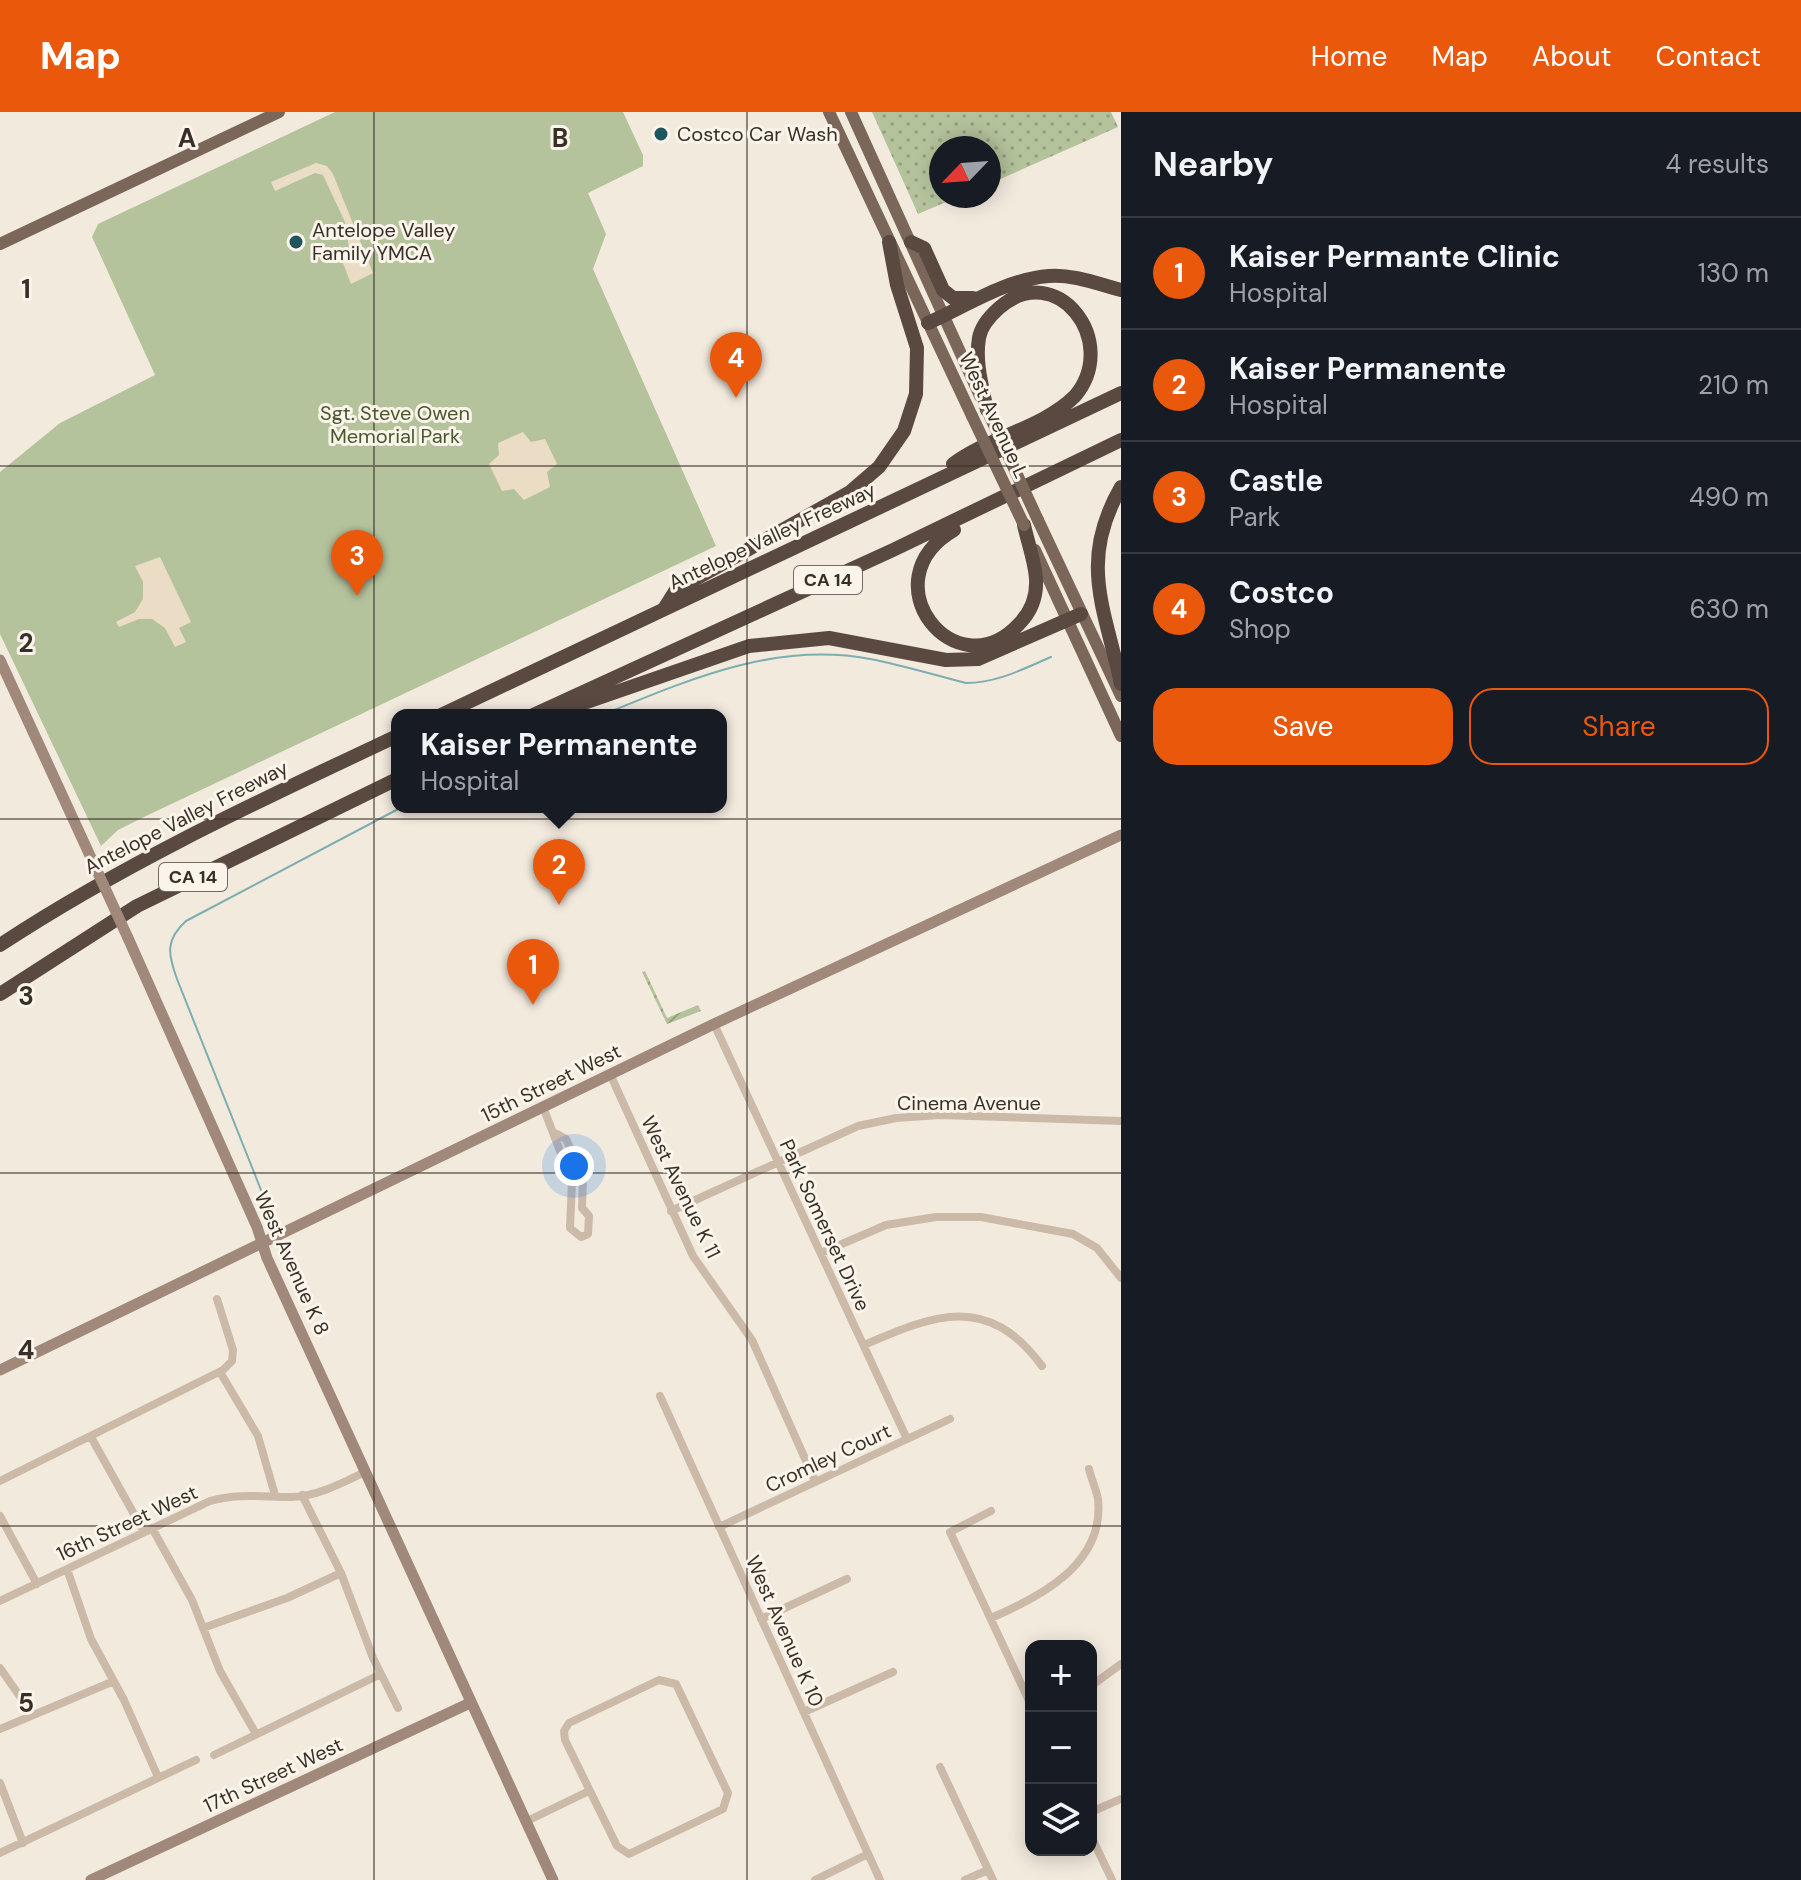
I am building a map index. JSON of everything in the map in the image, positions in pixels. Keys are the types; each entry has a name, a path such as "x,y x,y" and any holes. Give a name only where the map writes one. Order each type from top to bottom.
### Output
{"highway":[{"path":"664,609 676,590 850,492 879,467 898,441 913,404 918,373 917,348 897,285 889,242"},
{"path":"911,242 924,248 943,290 953,298 964,300 989,295"},
{"path":"928,323 1019,281 1050,276 1071,277 1121,290"},
{"path":"921,488 960,458 1060,407 1087,382 1094,351 1086,320 1076,308 1050,295 1036,293 1019,295 990,316 980,334 977,356 987,410"},
{"name":"Antelope Valley Freeway","path":"454,709 1121,393"},
{"name":"CA 14","path":"546,709 893,550 1121,440"},
{"path":"1031,522 1036,580 1033,604 1024,619 1011,633 983,646 953,641 940,633 924,613 917,594 923,556 963,524 1058,477 1089,455"},
{"path":"1121,487 1100,534 1097,567 1100,606 1121,684"},
{"path":"568,709 749,646 829,638 946,660 978,659 1074,617"},
{"name":"Antelope Valley Freeway","path":"0,945 60,905 173,841 391,739"},
{"name":"CA 14","path":"0,994 137,906 391,782"}],"main road":[{"path":"0,244 279,112"},
{"name":"West Avenue L","path":"829,112 972,416 1031,522"},
{"name":"West Avenue L","path":"851,112 987,410 1121,736"},
{"name":"West Avenue L","path":"1074,617 1121,696"}],"street":[{"name":"West Avenue K 8","path":"0,660 128,938 365,1472 553,1880"},
{"name":"15th Street West","path":"0,1370 714,1024 1121,835"},
{"name":"Park Somerset Drive","path":"714,1024 907,1439"},
{"name":"West Avenue K 11","path":"610,1074 693,1256 752,1340 815,1481"},
{"path":"543,1107 572,1182 570,1228 584,1235 589,1216 582,1208 583,1177 566,1139 555,1133"},
{"name":"Cinema Avenue","path":"671,1211 858,1126 896,1118 940,1115 1121,1121"},
{"path":"570,1210 582,1208"},
{"path":"821,1253 886,1225 936,1217 981,1217 1073,1234 1097,1248 1121,1275"},
{"path":"0,1481 220,1372 232,1361 233,1350 217,1299"},
{"path":"864,1345 920,1320 962,1315 1007,1330 1025,1343 1042,1366"},
{"path":"220,1372 258,1436 275,1495"},
{"name":"West Avenue K 10","path":"660,1396 880,1880"},
{"name":"Cromley Court","path":"719,1527 950,1419"},
{"path":"91,1437 192,1600 220,1671 256,1734"},
{"path":"991,1618 1034,1600 1058,1585 1086,1549 1095,1528 1098,1500 1089,1469"},
{"name":"16th Street West","path":"0,1601 148,1530 232,1494 302,1495 323,1491 365,1472"},
{"path":"302,1495 341,1573 381,1674 398,1708"},
{"path":"991,1511 950,1532 1025,1692"},
{"path":"0,1516 37,1584"},
{"path":"67,1569 91,1639 158,1777"},
{"path":"203,1628 287,1598 341,1573"},
{"path":"761,1619 847,1579"},
{"path":"1097,1682 1121,1664"},
{"path":"0,1668 33,1715"},
{"path":"804,1712 893,1672"},
{"path":"214,1755 381,1674"},
{"path":"659,1680 676,1684 728,1793 723,1809 629,1854 623,1852 589,1791 565,1740 564,1731 569,1723 659,1680"},
{"path":"0,1729 114,1681"},
{"name":"17th Street West","path":"91,1880 470,1703"},
{"path":"0,1853 196,1760"},
{"path":"940,1767 993,1880"},
{"path":"0,1783 23,1843"},
{"path":"525,1822 589,1791"},
{"path":"1097,1809 1121,1799"},
{"path":"1097,1849 1112,1880"},
{"path":"815,1880 868,1854"},
{"path":"965,1880 988,1870"}],"green space":[{"name":"Sgt. Steve Owen Memorial Park","path":"335,112 623,112 643,155 643,166 588,193 606,234 593,269 716,546 146,816 118,830 101,846 0,634 0,472 60,423 155,375 92,237 98,224"},
{"path":"872,112 1111,112 1118,127 1001,179 1001,136 929,136 929,208 932,208 918,214"},
{"path":"645,971 667,1018 698,1005 701,1011 667,1024 642,972"}],"shaded area":[{"path":"316,163 327,166 333,174 373,273 351,284 343,263 349,248 345,222 323,175 315,173 275,191 271,182"},
{"path":"523,432 531,442 545,439 557,464 547,472 550,487 524,500 514,489 502,491 489,464 499,455 498,443"},
{"path":"160,557 191,622 179,628 186,642 175,647 165,628 152,619 139,619 119,627 116,622 135,612 143,599 143,582 135,566"}],"waterway":[{"path":"617,709 733,667 800,655 835,655 882,661 966,683 999,678 1051,657"},
{"path":"263,1195 177,979 170,955 174,935 186,921 391,813"}],"place":[{"name":"Costco Car Wash","path":"661,134"},
{"name":"Antelope Valley Family YMCA","path":"296,242"},
{"name":"Costco","path":"736,398"},
{"name":"Castle","path":"357,596"},
{"name":"Kaiser Permanente","path":"559,905"},
{"name":"Kaiser Permante Clinic","path":"533,1005"}]}
